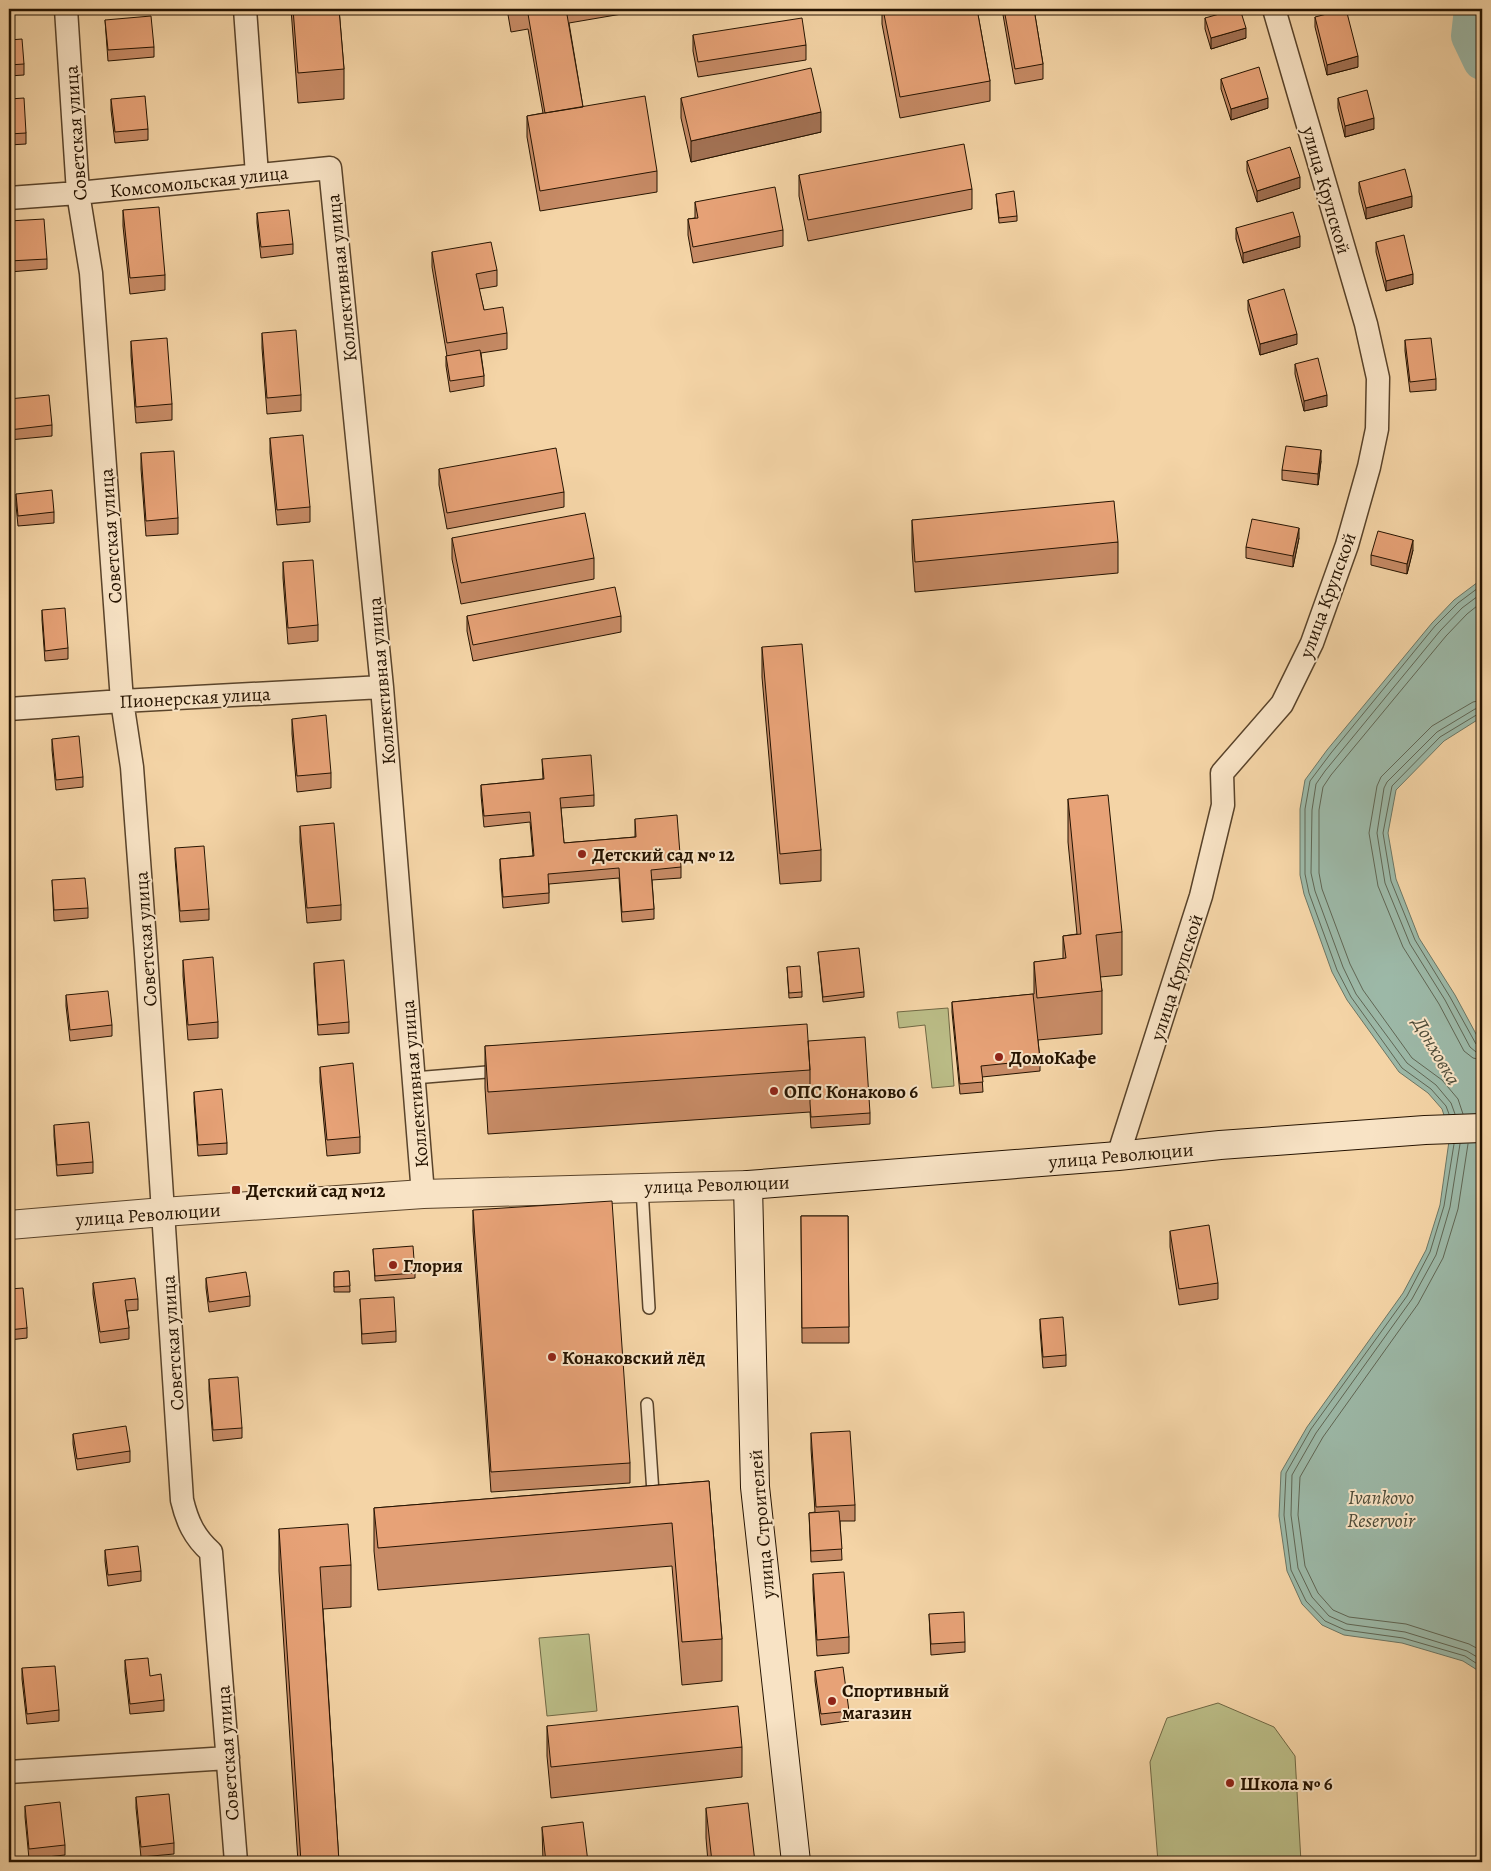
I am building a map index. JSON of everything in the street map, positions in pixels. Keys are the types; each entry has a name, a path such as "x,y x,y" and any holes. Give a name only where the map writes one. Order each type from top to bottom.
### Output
{"main road":[{"name":"улица Революции","path":"9,1225 423,1194 748,1185 1118,1156 1220,1145 1425,1130 1482,1128"},
{"name":"улица Строителей","path":"748,1185 755,1487 796,1862"}],"street":[{"name":"Советская улица","path":"66,9 78,193 91,273 122,701 132,767 147,964 182,1500 185,1514 192,1530 211,1552 236,1862"},
{"path":"245,9 257,175"},
{"name":"улица Крупской","path":"1118,1156 1201,896 1223,805 1222,773 1282,704 1312,643 1347,545 1369,467 1377,429 1378,378 1366,324 1274,9"},
{"name":"Комсомольская улица","path":"9,198 330,168"},
{"name":"Коллективная улица","path":"330,168 382,687 423,1194"},
{"name":"Пионерская улица","path":"9,709 382,687"},
{"path":"9,1772 228,1758"}],"lane":[{"path":"414,1078 512,1070"},
{"path":"642,1188 648,1308"},
{"path":"647,1404 653,1494"}],"green space":[{"path":"948,1008 954,1086 932,1088 925,1025 899,1028 897,1012"},
{"path":"589,1634 597,1711 547,1716 539,1638"},
{"path":"1218,1703 1274,1727 1295,1756 1301,1862 1158,1862 1150,1762 1167,1718"}],"water":[{"name":"Ivankovo Reservoir","path":"1482,579 1482,717 1444,741 1396,790 1388,833 1396,879 1419,938 1455,995 1482,1045 1482,1673 1463,1661 1402,1643 1344,1635 1322,1625 1302,1604 1287,1571 1279,1516 1281,1472 1307,1427 1403,1293 1426,1250 1440,1205 1450,1134 1442,1109 1428,1093 1399,1072 1347,1000 1332,972 1304,894 1300,875 1300,809 1305,780 1327,750 1432,623 1454,600"}],"building":[{"path":"293,9 339,9 344,69 298,73"},
{"path":"510,9 528,9 511,12"},
{"path":"566,9 583,107 545,113 528,14"},
{"path":"883,9 977,9 990,81 900,97"},
{"path":"1004,9 1034,9 1043,64 1015,69"},
{"path":"1240,9 1246,28 1211,38 1205,18"},
{"path":"1346,9 1358,56 1327,65 1315,17"},
{"path":"151,16 154,47 108,50 105,20"},
{"path":"802,18 806,45 698,62 693,35"},
{"path":"22,39 24,64 9,65 9,40"},
{"path":"1259,67 1268,98 1231,109 1221,79"},
{"path":"811,68 821,112 691,141 681,98"},
{"path":"1367,90 1374,118 1345,126 1338,98"},
{"path":"145,96 148,129 115,132 111,99"},
{"path":"645,96 657,171 540,191 527,116"},
{"path":"24,98 26,133 9,134 9,99"},
{"path":"964,144 972,189 808,220 799,175"},
{"path":"1290,147 1300,177 1257,191 1247,161"},
{"path":"1405,169 1412,196 1366,208 1359,182"},
{"path":"775,187 783,230 693,247 688,219 698,218 695,202"},
{"path":"1014,191 1017,216 999,218 996,194"},
{"path":"159,207 165,275 130,278 123,210"},
{"path":"289,210 293,244 261,247 257,213"},
{"path":"1293,212 1300,236 1243,253 1236,228"},
{"path":"44,219 47,259 9,261 9,221"},
{"path":"1404,235 1413,274 1386,281 1376,242"},
{"path":"491,242 497,270 476,274 484,310 503,307 507,333 447,343 432,252"},
{"path":"1284,289 1297,334 1260,344 1248,300"},
{"path":"296,330 301,395 267,398 262,333"},
{"path":"167,338 172,404 136,407 131,341"},
{"path":"1431,338 1436,379 1410,382 1405,340"},
{"path":"480,350 484,376 450,381 446,356"},
{"path":"1318,358 1327,395 1304,401 1295,364"},
{"path":"49,395 52,425 9,430 9,399"},
{"path":"303,435 310,507 277,510 270,438"},
{"path":"1286,446 1321,450 1318,474 1282,470"},
{"path":"556,448 564,492 447,513 439,469"},
{"path":"174,451 178,518 146,521 141,453"},
{"path":"52,490 54,512 18,516 16,494"},
{"path":"1114,501 1118,542 915,562 912,520"},
{"path":"585,513 594,558 461,583 452,538"},
{"path":"1252,519 1299,528 1293,556 1246,547"},
{"path":"1378,531 1413,540 1407,564 1371,555"},
{"path":"313,560 318,625 288,628 283,562"},
{"path":"615,587 621,616 473,645 467,616"},
{"path":"65,608 68,648 45,651 42,610"},
{"path":"802,644 821,850 780,854 762,647"},
{"path":"326,715 331,773 297,776 292,719"},
{"path":"79,736 83,777 56,780 52,739"},
{"path":"591,755 594,795 560,798 564,843 636,837 635,819 677,815 681,867 651,870 654,909 622,912 619,868 548,874 549,893 503,897 500,859 534,856 530,812 484,816 481,785 544,779 542,759"},
{"path":"1108,795 1122,932 1096,935 1102,991 1037,998 1034,962 1066,958 1063,936 1081,934 1068,799"},
{"path":"334,823 341,905 307,908 300,826"},
{"path":"204,846 209,909 180,911 175,848"},
{"path":"85,878 88,908 54,910 52,880"},
{"path":"859,948 864,992 823,997 818,952"},
{"path":"213,957 218,1022 188,1025 183,960"},
{"path":"344,960 349,1022 318,1025 314,963"},
{"path":"800,966 802,992 789,993 787,967"},
{"path":"108,991 112,1025 70,1030 66,995"},
{"path":"1033,994 1040,1060 981,1066 983,1082 960,1084 952,1002"},
{"path":"807,1024 810,1070 488,1092 485,1046"},
{"path":"865,1037 870,1113 811,1117 808,1041"},
{"path":"353,1063 360,1137 327,1140 320,1067"},
{"path":"222,1089 227,1143 198,1145 194,1092"},
{"path":"89,1122 93,1162 57,1165 54,1125"},
{"name":"Конаковский лёд","path":"612,1201 630,1463 491,1472 473,1210"},
{"path":"801,1216 848,1216 849,1327 802,1328"},
{"path":"1209,1225 1218,1283 1179,1289 1170,1231"},
{"path":"413,1246 415,1273 375,1276 373,1249"},
{"path":"349,1271 350,1286 334,1287 334,1272"},
{"path":"246,1272 250,1296 209,1302 206,1278"},
{"path":"135,1278 138,1299 125,1300 129,1328 100,1332 93,1283"},
{"path":"23,1288 27,1328 9,1330 9,1289"},
{"path":"394,1297 396,1331 362,1334 360,1299"},
{"path":"1063,1317 1066,1355 1043,1357 1040,1319"},
{"path":"238,1377 242,1428 213,1430 209,1379"},
{"path":"126,1426 130,1451 77,1459 73,1434"},
{"path":"850,1431 855,1505 816,1507 811,1433"},
{"path":"709,1481 722,1639 682,1642 672,1523 378,1548 374,1508"},
{"path":"839,1511 842,1549 811,1551 809,1513"},
{"path":"348,1524 351,1565 320,1567 339,1862 301,1862 279,1529"},
{"path":"138,1546 141,1571 108,1575 105,1550"},
{"path":"844,1572 849,1637 817,1640 813,1574"},
{"path":"964,1612 965,1642 931,1644 929,1614"},
{"path":"148,1658 150,1676 161,1674 164,1700 130,1704 125,1660"},
{"path":"55,1666 59,1710 27,1714 22,1668"},
{"name":"Спортивный магазин","path":"843,1667 849,1711 821,1714 815,1671"},
{"path":"738,1706 742,1747 551,1767 547,1726"},
{"path":"169,1794 174,1843 141,1847 136,1797"},
{"path":"60,1802 65,1845 29,1849 25,1806"},
{"path":"748,1803 755,1862 712,1862 706,1808"},
{"path":"583,1822 588,1862 546,1862 542,1827"}],"waterway":[{"name":"Донховка","path":"1473,9 1470,36 1482,61"}],"place":[{"name":"Детский сад № 12","path":"582,854"},
{"name":"ДомоКафе","path":"999,1057"},
{"name":"ОПС Конаково 6","path":"774,1091"},
{"name":"Детский сад №12","path":"236,1190"},
{"name":"Глория","path":"393,1265"},
{"name":"Конаковский лёд","path":"552,1357"},
{"name":"Спортивный магазин","path":"832,1701"},
{"name":"Школа № 6","path":"1230,1783"}]}
